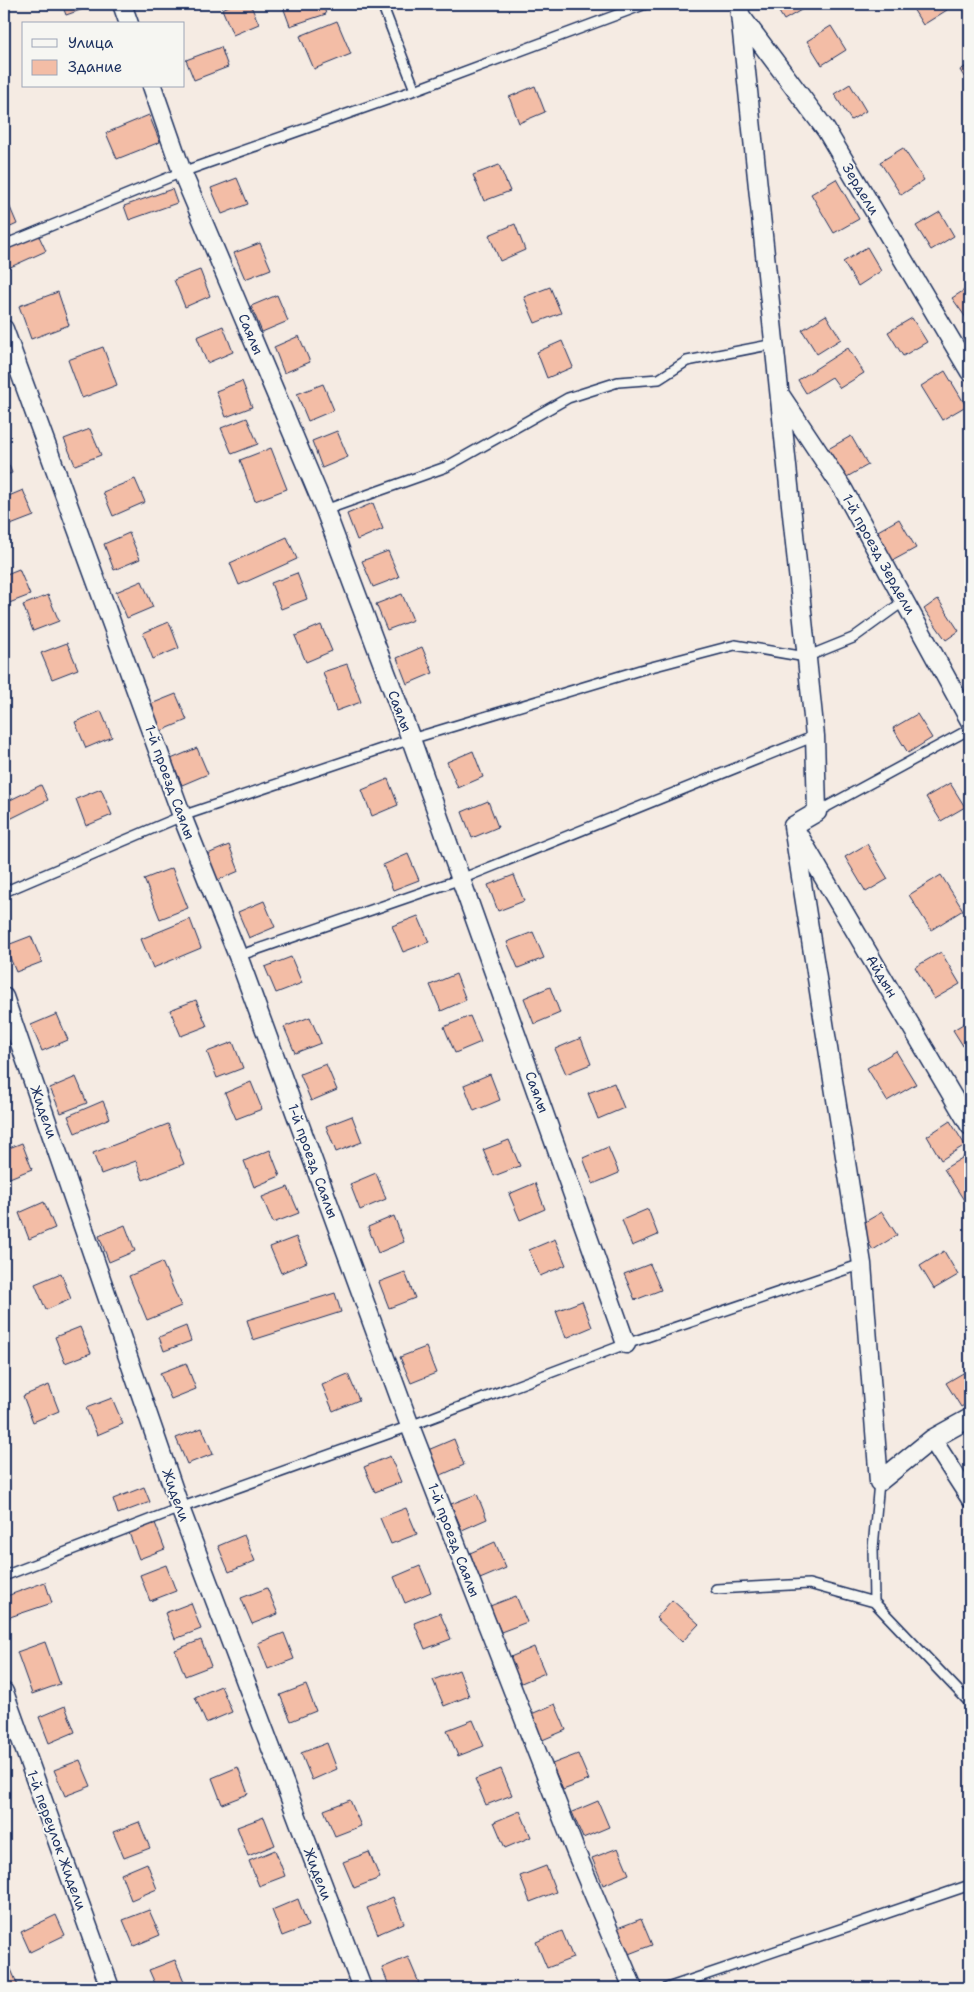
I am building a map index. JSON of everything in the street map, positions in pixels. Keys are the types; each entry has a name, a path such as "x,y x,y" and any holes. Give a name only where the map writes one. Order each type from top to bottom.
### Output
{"street":[{"path":"122,4 128,22"},
{"path":"739,9 815,736 817,812 793,826 862,1264 879,1482"},
{"name":"Зердели","path":"739,9 826,130 970,372"},
{"name":"Саялы","path":"153,88 182,172 325,510 411,740 626,1344"},
{"name":"1-й проезд Саялы","path":"4,329 182,816 238,956 410,1426 575,1850 634,1988"},
{"name":"1-й проезд Зердели","path":"779,392 843,489 970,721"},
{"name":"Айдын","path":"793,826 970,1126"},
{"name":"Жидели","path":"4,997 180,1508 362,1988"},
{"path":"879,1482 932,1439 970,1418"},
{"path":"932,1439 970,1498"},
{"name":"1-й переулок Жидели","path":"4,1692 110,1988"}],"lane":[{"path":"382,4 414,90"},
{"path":"4,245 182,172 414,90 646,4"},
{"path":"325,510 446,467 568,398 618,382 659,378 686,361 774,344"},
{"path":"4,892 182,816 411,740 640,670 735,646 806,657 854,638 904,601"},
{"path":"817,812 970,729"},
{"path":"238,956 461,879 815,736"},
{"path":"4,1576 180,1508 410,1426 626,1344 862,1264"},
{"path":"874,1602 873,1548 879,1482"},
{"path":"716,1588 808,1584 874,1602 970,1703"},
{"path":"667,1988 970,1885"}],"building":[{"path":"62,4 98,4 66,15"},
{"path":"234,4 250,4 259,24 233,35 222,9"},
{"path":"282,4 323,4 326,14 290,26"},
{"path":"774,4 806,4 808,6 784,20"},
{"path":"910,4 943,4 947,10 923,25"},
{"path":"337,21 351,54 314,69 300,36"},
{"path":"831,26 846,50 822,65 807,41"},
{"path":"221,47 228,67 194,80 186,60"},
{"path":"970,64 970,87 960,70"},
{"path":"850,84 866,111 851,120 834,94"},
{"path":"535,86 545,112 519,123 509,97"},
{"path":"149,115 160,142 117,159 106,133"},
{"path":"903,148 924,180 901,195 880,162"},
{"path":"499,165 510,191 484,201 473,175"},
{"path":"237,178 248,204 222,214 211,188"},
{"path":"836,179 859,219 834,233 811,194"},
{"path":"172,189 177,203 129,220 124,206"},
{"path":"6,198 17,224 4,230 4,199"},
{"path":"940,212 954,236 931,250 916,226"},
{"path":"515,224 525,250 500,261 489,235"},
{"path":"38,234 46,251 6,269 4,250"},
{"path":"260,243 271,269 245,279 234,253"},
{"path":"867,247 881,271 858,286 843,262"},
{"path":"200,270 210,296 185,307 174,280"},
{"path":"550,287 561,313 535,323 524,297"},
{"path":"966,289 970,295 969,322 952,298"},
{"path":"58,292 69,325 31,339 19,306"},
{"path":"277,295 288,321 262,332 251,306"},
{"path":"826,315 841,339 817,354 802,330"},
{"path":"912,318 927,342 903,356 888,332"},
{"path":"223,326 233,352 207,363 197,337"},
{"path":"299,336 310,362 284,373 274,347"},
{"path":"562,341 573,367 547,378 537,352"},
{"path":"103,347 117,385 82,398 68,360"},
{"path":"848,348 864,373 840,388 832,377 806,393 798,380"},
{"path":"945,371 966,406 942,420 921,386"},
{"path":"242,381 252,407 226,417 216,391"},
{"path":"323,384 334,410 308,421 297,394"},
{"path":"247,418 258,444 232,454 221,428"},
{"path":"90,429 101,455 75,465 64,439"},
{"path":"337,431 348,457 322,468 312,441"},
{"path":"851,436 868,465 845,478 828,449"},
{"path":"271,448 287,489 255,501 240,460"},
{"path":"4,453 12,473 4,476"},
{"path":"135,479 145,502 113,516 103,492"},
{"path":"23,490 34,516 8,526 4,516 4,498"},
{"path":"373,503 383,529 357,540 347,514"},
{"path":"899,519 916,548 892,561 876,532"},
{"path":"129,533 140,559 114,570 104,544"},
{"path":"287,537 297,559 239,585 230,563"},
{"path":"388,551 399,577 373,587 362,561"},
{"path":"19,569 30,595 4,605 4,575"},
{"path":"297,573 307,599 281,609 271,583"},
{"path":"142,581 153,607 127,618 116,592"},
{"path":"402,594 413,620 387,630 376,604"},
{"path":"48,595 59,621 33,631 23,605"},
{"path":"938,599 959,631 946,640 924,609"},
{"path":"169,622 179,648 153,659 143,633"},
{"path":"321,625 332,651 306,662 295,636"},
{"path":"67,643 78,669 52,679 41,653"},
{"path":"422,647 433,673 407,684 397,658"},
{"path":"347,664 361,702 336,711 323,672"},
{"path":"176,694 187,720 161,731 151,704"},
{"path":"101,711 112,737 86,748 75,722"},
{"path":"917,714 932,738 908,753 893,728"},
{"path":"197,748 208,774 182,785 171,759"},
{"path":"473,751 483,777 458,788 447,762"},
{"path":"388,779 398,805 372,816 362,790"},
{"path":"950,783 965,807 941,821 926,797"},
{"path":"41,785 48,800 4,822 4,803"},
{"path":"101,789 112,815 86,826 76,799"},
{"path":"488,801 498,827 472,838 462,812"},
{"path":"867,844 888,879 866,892 845,857"},
{"path":"229,845 239,871 213,882 203,856"},
{"path":"408,854 419,880 393,890 383,865"},
{"path":"172,868 188,908 160,919 144,879"},
{"path":"514,875 524,901 498,911 488,885"},
{"path":"941,875 963,910 931,930 909,895"},
{"path":"264,901 275,927 249,938 238,912"},
{"path":"418,916 429,942 403,952 392,926"},
{"path":"190,919 201,948 153,968 141,939"},
{"path":"533,932 544,958 518,968 507,942"},
{"path":"31,936 42,962 16,972 5,946"},
{"path":"941,952 960,984 934,999 915,967"},
{"path":"291,957 302,983 276,993 265,967"},
{"path":"456,974 466,1000 441,1011 430,985"},
{"path":"550,987 560,1013 534,1024 524,998"},
{"path":"196,1000 207,1026 181,1036 170,1010"},
{"path":"57,1014 68,1040 42,1051 31,1025"},
{"path":"470,1016 481,1042 455,1053 444,1027"},
{"path":"310,1017 321,1043 295,1053 284,1027"},
{"path":"970,1020 970,1057 953,1030"},
{"path":"581,1038 591,1064 566,1074 555,1049"},
{"path":"233,1042 243,1068 217,1078 207,1052"},
{"path":"896,1051 916,1084 887,1101 867,1068"},
{"path":"326,1064 337,1090 311,1101 300,1074"},
{"path":"490,1074 500,1100 474,1111 464,1085"},
{"path":"76,1077 87,1103 61,1113 50,1088"},
{"path":"251,1082 262,1109 236,1119 225,1093"},
{"path":"614,1083 624,1108 598,1119 588,1093"},
{"path":"103,1101 110,1118 75,1133 68,1116"},
{"path":"352,1116 362,1142 336,1152 326,1126"},
{"path":"950,1121 965,1145 941,1160 927,1136"},
{"path":"168,1124 184,1164 143,1180 136,1161 101,1174 93,1153"},
{"path":"509,1140 520,1166 494,1176 483,1150"},
{"path":"22,1143 32,1169 7,1179 4,1172 4,1150"},
{"path":"608,1147 619,1173 593,1184 583,1158"},
{"path":"270,1150 280,1176 254,1187 244,1161"},
{"path":"970,1153 970,1203 967,1205 944,1169"},
{"path":"376,1173 386,1199 360,1210 350,1184"},
{"path":"535,1183 545,1209 520,1220 509,1194"},
{"path":"288,1187 299,1213 273,1223 262,1197"},
{"path":"44,1202 55,1228 29,1239 19,1213"},
{"path":"648,1209 658,1235 632,1246 622,1220"},
{"path":"882,1212 897,1235 873,1250 858,1226"},
{"path":"394,1216 404,1242 378,1253 368,1227"},
{"path":"125,1225 135,1251 109,1262 99,1236"},
{"path":"296,1237 307,1262 281,1273 270,1247"},
{"path":"555,1239 566,1265 540,1276 529,1250"},
{"path":"944,1251 958,1275 934,1289 920,1266"},
{"path":"162,1262 181,1306 147,1320 129,1276"},
{"path":"650,1264 661,1290 635,1300 624,1274"},
{"path":"405,1272 415,1298 389,1308 379,1282"},
{"path":"61,1273 71,1299 46,1310 35,1284"},
{"path":"335,1293 341,1312 253,1340 247,1320"},
{"path":"582,1301 592,1327 566,1338 556,1311"},
{"path":"186,1326 191,1341 164,1351 159,1337"},
{"path":"80,1327 91,1353 65,1363 55,1337"},
{"path":"426,1347 436,1373 411,1383 400,1357"},
{"path":"186,1363 196,1389 171,1399 160,1373"},
{"path":"970,1369 970,1402 961,1407 946,1383"},
{"path":"348,1374 359,1400 333,1411 322,1385"},
{"path":"49,1385 59,1411 33,1422 23,1396"},
{"path":"112,1398 123,1424 97,1435 86,1408"},
{"path":"202,1428 213,1454 187,1464 176,1438"},
{"path":"454,1439 464,1465 439,1476 428,1450"},
{"path":"390,1456 401,1482 375,1492 364,1467"},
{"path":"144,1487 150,1502 118,1514 113,1499"},
{"path":"477,1494 487,1519 462,1530 451,1504"},
{"path":"406,1508 417,1534 391,1544 380,1518"},
{"path":"155,1523 165,1549 139,1559 129,1533"},
{"path":"244,1535 255,1561 229,1572 218,1546"},
{"path":"495,1542 506,1568 480,1579 470,1553"},
{"path":"166,1565 176,1591 150,1601 140,1575"},
{"path":"420,1566 431,1592 405,1603 394,1577"},
{"path":"45,1582 52,1603 4,1619 4,1597"},
{"path":"267,1588 278,1614 252,1624 241,1598"},
{"path":"516,1596 527,1622 501,1632 490,1606"},
{"path":"672,1600 699,1624 682,1642 656,1618"},
{"path":"191,1603 201,1629 175,1639 165,1613"},
{"path":"440,1613 451,1639 425,1649 414,1623"},
{"path":"284,1633 294,1659 268,1669 258,1643"},
{"path":"201,1640 211,1666 185,1676 175,1650"},
{"path":"45,1642 60,1684 32,1694 17,1652"},
{"path":"534,1647 545,1673 519,1684 508,1658"},
{"path":"459,1670 469,1696 444,1706 433,1680"},
{"path":"306,1685 316,1711 291,1721 280,1695"},
{"path":"221,1686 232,1712 206,1723 195,1697"},
{"path":"555,1704 566,1730 540,1741 529,1715"},
{"path":"65,1706 75,1732 49,1743 39,1717"},
{"path":"473,1720 484,1746 458,1756 447,1730"},
{"path":"327,1743 337,1769 312,1780 301,1753"},
{"path":"578,1754 589,1780 563,1790 552,1764"},
{"path":"80,1760 91,1786 65,1796 54,1770"},
{"path":"238,1767 248,1794 222,1804 212,1778"},
{"path":"501,1769 512,1795 486,1805 475,1779"},
{"path":"350,1800 361,1826 335,1836 324,1810"},
{"path":"598,1801 609,1827 583,1838 572,1812"},
{"path":"520,1811 531,1837 505,1848 494,1822"},
{"path":"264,1817 275,1845 248,1856 237,1827"},
{"path":"139,1822 150,1848 124,1858 113,1832"},
{"path":"618,1848 629,1874 603,1885 592,1858"},
{"path":"275,1850 285,1876 259,1886 249,1861"},
{"path":"369,1852 380,1878 354,1888 343,1862"},
{"path":"147,1863 157,1889 131,1900 121,1874"},
{"path":"546,1866 556,1892 530,1902 520,1876"},
{"path":"393,1897 404,1923 378,1934 367,1908"},
{"path":"298,1899 308,1926 282,1936 272,1910"},
{"path":"149,1910 160,1935 134,1946 123,1920"},
{"path":"56,1915 65,1935 30,1952 21,1932"},
{"path":"641,1919 652,1945 626,1955 615,1929"},
{"path":"562,1931 573,1958 547,1968 536,1942"},
{"path":"408,1957 419,1983 407,1988 390,1988 382,1968"},
{"path":"175,1960 186,1986 180,1988 157,1988 149,1970"},
{"path":"10,1967 19,1988 4,1988 4,1970"},
{"path":"303,1982 305,1988 286,1988"}]}
